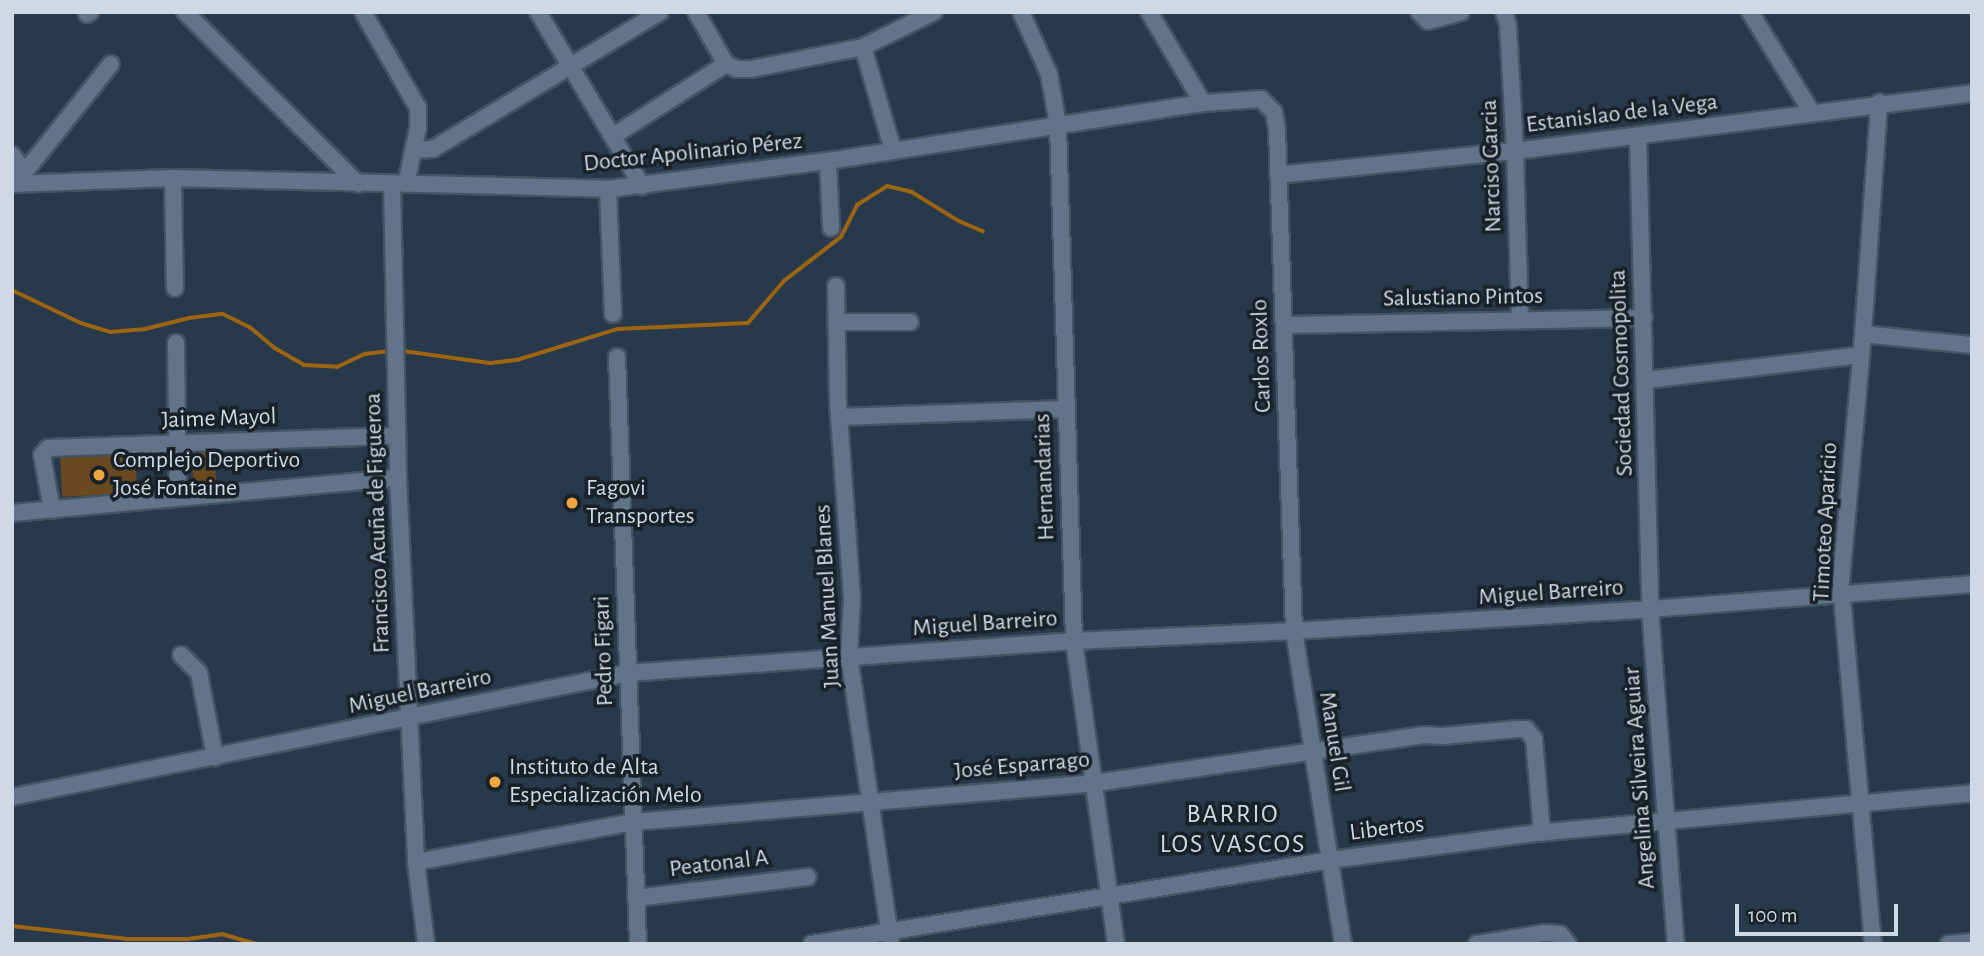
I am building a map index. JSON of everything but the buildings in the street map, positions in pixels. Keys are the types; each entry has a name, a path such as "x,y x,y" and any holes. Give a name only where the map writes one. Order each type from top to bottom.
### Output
{"street":[{"path":"185,12 358,184"},
{"name":"Francisco Acuña de Figueroa","path":"363,12 418,108 418,128 413,150 399,184 397,436 415,862 426,944"},
{"path":"538,12 642,186"},
{"path":"413,150 424,152 433,149 660,12"},
{"path":"696,12 726,64 736,69 751,69 863,47 934,12"},
{"name":"Hernandarias","path":"1021,12 1049,74 1058,125 1074,641 1116,944"},
{"path":"1149,12 1203,103"},
{"path":"1419,12 1428,21 1461,12"},
{"name":"Narciso Garcia","path":"1504,12 1508,25 1516,151 1520,318"},
{"path":"1750,12 1811,111"},
{"path":"863,47 893,150"},
{"path":"17,179 111,64"},
{"path":"613,136 726,64"},
{"name":"Estanislao de la Vega","path":"1278,175 1516,151 1811,111 1972,93"},
{"name":"Doctor Apolinario Pérez","path":"17,179 173,178 608,189 828,161 1247,98"},
{"name":"Carlos Roxlo","path":"1247,98 1261,99 1274,112 1294,631"},
{"name":"Timoteo Aparicio","path":"1873,944 1842,595 1879,103"},
{"name":"Sociedad Cosmopolita","path":"1638,136 1650,609"},
{"path":"12,155 17,179"},
{"path":"828,161 831,228"},
{"path":"173,178 175,288"},
{"path":"608,189 614,314"},
{"name":"Juan Manuel Blanes","path":"836,286 839,417 850,557 849,656 890,937"},
{"name":"Salustiano Pintos","path":"1284,325 1520,318 1644,318"},
{"path":"837,322 910,322"},
{"path":"1863,334 1972,345"},
{"path":"176,343 177,497"},
{"path":"1646,380 1861,355"},
{"name":"Pedro Figari","path":"617,357 638,944"},
{"path":"839,417 1065,409"},
{"name":"Jaime Mayol","path":"52,510 44,452 48,448 397,436"},
{"path":"12,513 398,478"},
{"name":"Miguel Barreiro","path":"12,797 628,673 1074,641 1294,631 1650,609 1972,584"},
{"name":"Angelina Silveira Aguiar","path":"1650,609 1676,944"},
{"name":"Manuel Gil","path":"1294,631 1343,944"},
{"path":"181,654 199,673 215,757"},
{"name":"José Esparrago","path":"415,862 633,822 1095,783 1423,735 1443,736 1525,729 1534,740 1542,833"},
{"name":"Libertos","path":"812,944 890,937 1109,894 1331,860 1542,833 1972,793"},
{"name":"Peatonal A","path":"636,898 808,877"},
{"path":"1477,944 1545,933 1564,939"},
{"path":"1949,944 1972,942"}],"shaded area":[{"name":"Complejo Deportivo José Fontaine","path":"135,452 137,493 62,497 60,456"},
{"path":"215,452 216,482 193,483 192,453"}],"waterway":[{"path":"403,351 491,363 517,360 618,329 748,323 784,281 841,237 857,205 887,186 912,192 959,221 983,231"},
{"path":"12,290 81,323 111,332 145,329 189,318 223,314 250,327 275,348 304,365 337,367 365,354 388,351"},
{"path":"12,926 127,939 188,939 222,934 256,944"}],"place":[{"name":"Complejo Deportivo José Fontaine","path":"99,475"},
{"name":"Fagovi Transportes","path":"572,503"},
{"name":"Instituto de Alta Especialización Melo","path":"495,782"}],"district":[{"name":"BARRIO LOS VASCOS","path":"1233,830"}]}
